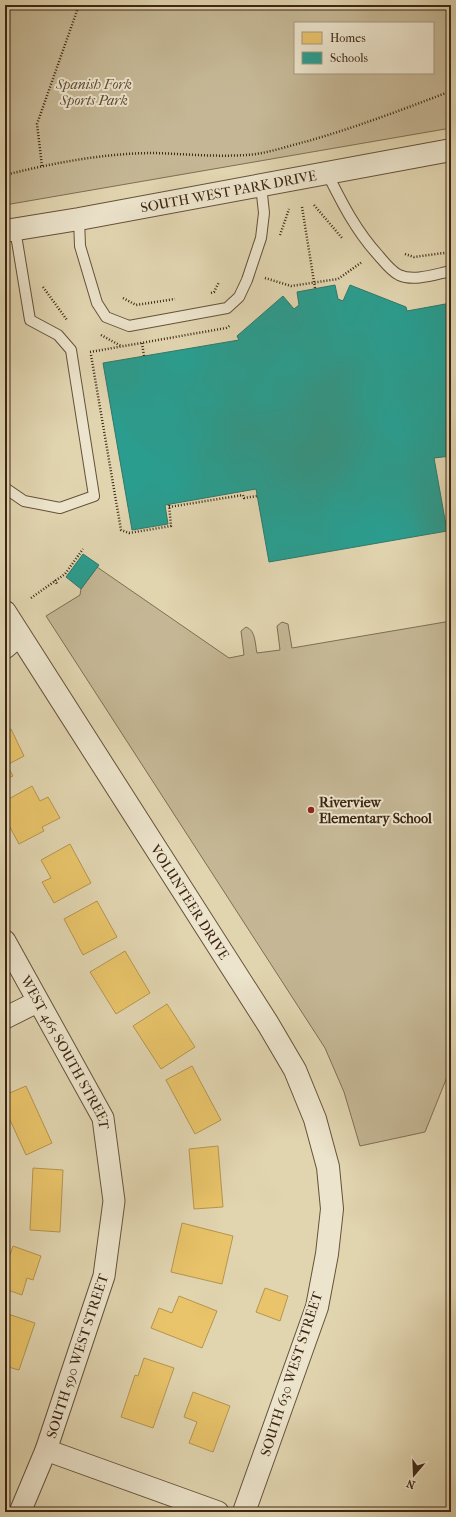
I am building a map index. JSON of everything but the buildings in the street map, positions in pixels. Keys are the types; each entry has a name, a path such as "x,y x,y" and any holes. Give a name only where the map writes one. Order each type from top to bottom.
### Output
{"street":[{"name":"SOUTH WEST PARK DRIVE","path":"10,230 79,219 451,150"},
{"name":"VOLUNTEER DRIVE","path":"5,612 12,641 268,1024 295,1070 316,1119 328,1167 332,1209"},
{"name":"WEST 465 SOUTH STREET","path":"5,941 37,1002 103,1118 110,1170"},
{"path":"5,1018 37,1002"},
{"name":"SOUTH 590 WEST STREET","path":"20,1512 46,1450 104,1276 114,1201 110,1170"},
{"name":"SOUTH 630 WEST STREET","path":"244,1512 316,1307 327,1254 332,1209"},
{"path":"46,1450 218,1512"}],"lane":[{"path":"327,173 348,216 360,235 389,268 400,275 409,277 451,271"},
{"path":"79,219 80,246 97,304 106,318 129,326 227,308 239,298 247,280 261,238 264,213 261,185"},
{"path":"5,488 24,501 60,508 94,496 71,350 58,336 30,320 10,230"}],"path":[{"path":"42,166 37,124 79,5"},
{"path":"5,175 42,166 119,155 155,153 189,156 247,155 286,147 326,136 392,114 451,91"},
{"path":"302,207 315,288"},
{"path":"405,254 414,257 451,252"},
{"path":"264,278 291,286 338,279 362,262"},
{"path":"207,293 214,292 219,282"},
{"path":"123,298 136,305 179,298"},
{"path":"142,342 144,356"},
{"path":"121,530 129,533 171,526 169,506 243,495 244,498 257,496"},
{"path":"31,598 64,574 83,549"},
{"path":"55,580 57,584"}],"green space":[{"name":"Spanish Fork Sports Park","path":"5,5 451,5 451,128 5,205"},
{"path":"97,567 229,658 244,655 241,631 246,627 252,631 257,653 280,650 277,626 282,622 288,624 292,648 451,621 451,1067 425,1132 360,1146 344,1092 325,1048 46,616 80,595 81,589"}],"place":[{"name":"Riverview Elementary School","path":"311,810"}]}
